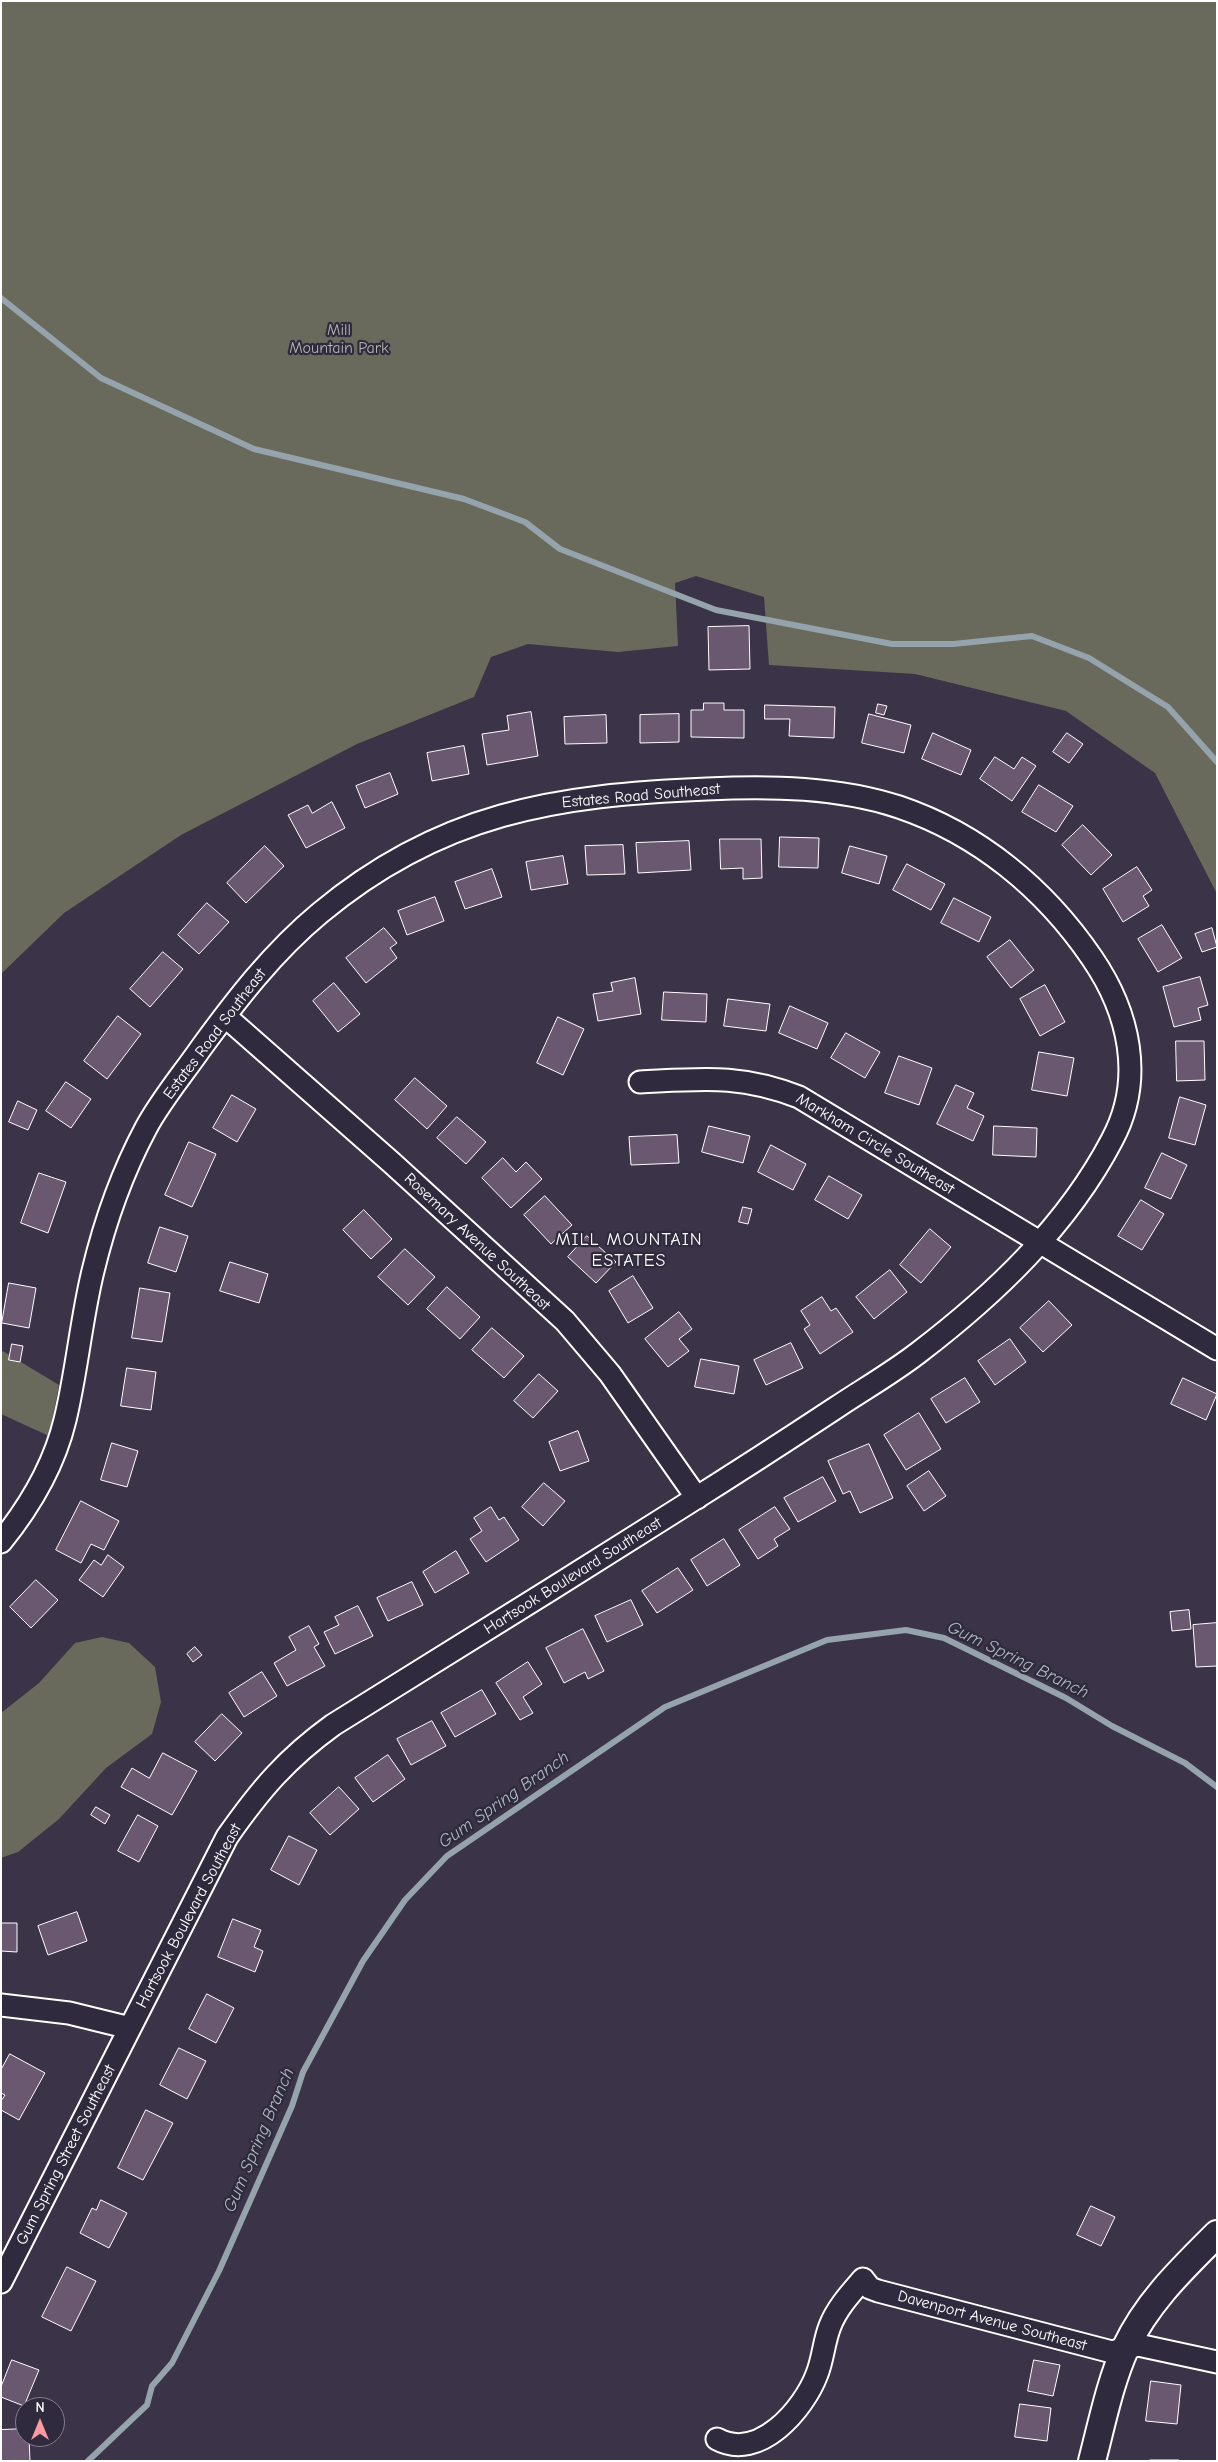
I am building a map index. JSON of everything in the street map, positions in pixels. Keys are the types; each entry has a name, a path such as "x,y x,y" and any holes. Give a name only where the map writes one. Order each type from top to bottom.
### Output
{"street":[{"name":"Estates Road Southeast","path":"1,1542 19,1520 39,1488 55,1454 66,1418 93,1272 107,1220 126,1170 149,1122 244,990 287,943 318,914 360,882 404,854 460,829 518,810 578,798 659,791 737,788 815,790 857,796 898,807 945,826 982,846 1019,875 1052,907 1082,942 1117,998 1126,1025 1130,1054 1130,1082 1124,1111 1114,1138 1062,1220 1040,1242"},
{"name":"Rosemary Avenue Southeast","path":"225,1016 392,1163 564,1322 610,1374 697,1498"},
{"name":"Markham Circle Southeast","path":"640,1082 720,1078 751,1082 799,1097 1040,1242"},
{"path":"1040,1242 1217,1349"},
{"name":"Hartsook Boulevard Southeast","path":"1,2006 69,2013 130,2028 227,1837 255,1797 276,1772 306,1744 333,1725 697,1498 916,1354 996,1287 1040,1242"},
{"name":"Gum Spring Street Southeast","path":"1,2282 130,2028"},
{"path":"1092,2461 1126,2347 1143,2317 1168,2283 1217,2234"},
{"name":"Davenport Avenue Southeast","path":"717,2439 730,2446 741,2448 756,2446 769,2440 790,2418 806,2398 817,2374 830,2326 838,2308 863,2279 870,2288 878,2291 1103,2350 1112,2352 1138,2345 1154,2346 1217,2362"}],"green space":[{"name":"Mill Mountain Park","path":"1,1 1217,1 1217,894 1155,773 1066,711 915,674 769,665 764,597 696,576 675,583 678,646 618,652 528,644 491,657 474,697 357,744 181,835 64,913 1,974"},
{"path":"1,1350 59,1385 49,1436 1,1414"},
{"path":"102,1637 129,1643 155,1667 161,1702 152,1734 106,1768 59,1819 18,1852 1,1858 1,1713 39,1683 75,1643"}],"building":[{"path":"749,626 750,669 709,670 708,627"},
{"path":"704,703 724,703 724,710 744,710 744,738 691,737 691,710 703,710"},
{"path":"878,704 887,706 884,715 876,713"},
{"path":"765,705 835,707 834,738 789,736 790,719 765,719"},
{"path":"531,712 538,756 487,765 482,734 509,730 507,716"},
{"path":"679,714 679,742 640,743 640,715"},
{"path":"869,714 911,725 904,753 862,743"},
{"path":"606,715 607,743 565,744 564,717"},
{"path":"933,733 971,750 961,775 922,759"},
{"path":"1067,733 1083,744 1069,763 1053,752"},
{"path":"464,746 469,774 432,781 427,753"},
{"path":"995,757 1014,769 1022,757 1036,766 1012,801 980,779"},
{"path":"390,773 398,794 365,808 356,786"},
{"path":"1039,785 1073,806 1056,832 1022,812"},
{"path":"332,802 345,828 306,848 288,815 308,805 312,813"},
{"path":"1083,825 1112,855 1091,875 1062,845"},
{"path":"780,837 819,838 818,868 779,867"},
{"path":"720,839 761,839 762,878 743,879 743,868 721,869"},
{"path":"689,841 691,870 638,873 636,843"},
{"path":"623,845 625,874 587,875 585,846"},
{"path":"265,846 284,866 246,903 227,883"},
{"path":"850,846 887,856 879,884 842,873"},
{"path":"563,856 568,884 531,890 526,862"},
{"path":"907,864 945,884 931,910 893,890"},
{"path":"1137,867 1152,890 1143,896 1149,906 1123,922 1103,889"},
{"path":"492,869 502,897 465,909 455,882"},
{"path":"435,897 444,921 407,935 398,911"},
{"path":"954,898 991,917 979,942 941,923"},
{"path":"207,903 229,922 199,954 178,935"},
{"path":"1162,925 1182,958 1158,972 1138,939"},
{"path":"384,928 397,943 390,948 397,958 366,983 346,958"},
{"path":"1212,928 1217,947 1202,952 1195,934"},
{"path":"1010,940 1034,970 1011,988 987,957"},
{"path":"163,952 183,969 150,1007 130,989"},
{"path":"1200,977 1208,1005 1198,1008 1201,1020 1174,1027 1163,987"},
{"path":"635,978 641,1014 598,1021 593,994 613,991 611,983"},
{"path":"334,983 360,1014 338,1032 313,1001"},
{"path":"1045,985 1065,1022 1040,1036 1020,999"},
{"path":"664,992 707,994 706,1022 662,1020"},
{"path":"728,999 770,1004 766,1031 724,1026"},
{"path":"790,1006 828,1023 817,1049 779,1033"},
{"path":"118,1016 141,1034 107,1079 84,1061"},
{"path":"558,1017 584,1029 563,1075 537,1063"},
{"path":"846,1033 880,1052 865,1078 831,1058"},
{"path":"1176,1041 1204,1041 1205,1080 1177,1081"},
{"path":"1039,1052 1074,1058 1067,1096 1032,1090"},
{"path":"899,1056 932,1068 919,1105 885,1093"},
{"path":"415,1078 447,1106 427,1129 395,1100"},
{"path":"66,1082 91,1099 71,1128 46,1111"},
{"path":"956,1085 974,1093 967,1108 984,1116 973,1141 937,1124"},
{"path":"232,1095 256,1109 237,1142 213,1128"},
{"path":"1180,1097 1206,1105 1195,1145 1169,1138"},
{"path":"18,1101 37,1110 28,1130 9,1122"},
{"path":"457,1117 486,1142 466,1164 437,1138"},
{"path":"709,1126 750,1136 743,1163 702,1152"},
{"path":"994,1126 1037,1128 1036,1157 993,1155"},
{"path":"677,1135 679,1163 631,1165 629,1137"},
{"path":"189,1142 216,1154 192,1207 165,1195"},
{"path":"771,1145 806,1164 793,1190 758,1172"},
{"path":"1162,1153 1187,1165 1171,1199 1145,1188"},
{"path":"503,1158 516,1172 526,1162 542,1179 511,1208 482,1178"},
{"path":"39,1173 66,1182 48,1233 21,1223"},
{"path":"829,1176 862,1195 848,1219 815,1200"},
{"path":"545,1196 572,1225 551,1244 524,1215"},
{"path":"1141,1200 1164,1214 1142,1250 1118,1236"},
{"path":"743,1207 752,1209 748,1224 739,1222"},
{"path":"364,1210 392,1239 371,1259 343,1230"},
{"path":"160,1227 188,1236 176,1272 148,1263"},
{"path":"930,1229 951,1247 921,1283 900,1265"},
{"path":"587,1236 616,1262 596,1283 568,1257"},
{"path":"405,1249 435,1277 408,1305 378,1277"},
{"path":"230,1262 268,1274 259,1303 220,1291"},
{"path":"890,1270 907,1292 874,1319 856,1297"},
{"path":"633,1276 653,1308 628,1323 609,1291"},
{"path":"9,1283 36,1288 29,1328 2,1323"},
{"path":"447,1287 480,1317 460,1339 427,1309"},
{"path":"140,1288 170,1293 162,1342 132,1338"},
{"path":"822,1297 831,1311 836,1308 853,1332 820,1354 804,1329 810,1325 801,1311"},
{"path":"1049,1301 1072,1325 1043,1352 1020,1328"},
{"path":"679,1312 692,1329 679,1339 689,1351 668,1367 645,1339"},
{"path":"492,1328 524,1356 504,1378 472,1350"},
{"path":"1010,1339 1026,1362 995,1385 978,1361"},
{"path":"791,1343 803,1368 766,1385 754,1360"},
{"path":"12,1344 23,1346 20,1362 9,1360"},
{"path":"701,1359 739,1366 734,1394 695,1387"},
{"path":"127,1368 156,1372 151,1410 121,1406"},
{"path":"539,1374 558,1391 533,1418 514,1401"},
{"path":"965,1378 980,1402 946,1423 931,1399"},
{"path":"1183,1378 1217,1394 1206,1420 1171,1404"},
{"path":"919,1413 941,1449 906,1470 884,1435"},
{"path":"578,1431 589,1461 560,1471 549,1442"},
{"path":"112,1443 138,1451 127,1487 101,1480"},
{"path":"869,1444 893,1498 860,1513 850,1491 843,1494 828,1461"},
{"path":"929,1471 946,1496 924,1511 907,1486"},
{"path":"823,1477 836,1501 798,1522 784,1498"},
{"path":"544,1483 565,1501 543,1526 522,1507"},
{"path":"81,1501 119,1521 104,1550 91,1544 81,1563 56,1550"},
{"path":"491,1507 499,1520 504,1517 519,1540 486,1562 470,1539 482,1531 474,1518"},
{"path":"775,1507 790,1529 774,1539 778,1546 758,1559 739,1530"},
{"path":"724,1539 740,1565 707,1586 691,1560"},
{"path":"456,1551 469,1573 435,1593 423,1572"},
{"path":"108,1555 124,1567 103,1597 79,1580 94,1560 101,1565"},
{"path":"678,1568 693,1590 657,1613 642,1591"},
{"path":"36,1580 58,1600 31,1628 10,1607"},
{"path":"412,1582 423,1605 388,1621 377,1598"},
{"path":"631,1600 643,1625 607,1642 595,1616"},
{"path":"358,1606 373,1636 335,1654 324,1632 339,1625 335,1617"},
{"path":"1189,1610 1191,1629 1172,1631 1170,1612"},
{"path":"1217,1623 1217,1666 1196,1667 1193,1625"},
{"path":"309,1626 319,1644 314,1647 325,1666 287,1686 274,1663 296,1650 289,1637"},
{"path":"583,1629 604,1671 588,1679 585,1672 564,1683 546,1648"},
{"path":"195,1647 202,1655 193,1662 187,1654"},
{"path":"528,1662 542,1684 523,1697 533,1713 520,1720 496,1683"},
{"path":"262,1672 277,1696 244,1717 229,1693"},
{"path":"482,1690 496,1714 455,1737 441,1713"},
{"path":"222,1714 242,1733 215,1761 195,1742"},
{"path":"432,1721 446,1746 411,1765 397,1739"},
{"path":"163,1753 197,1771 172,1815 121,1787 132,1768 149,1778"},
{"path":"388,1755 405,1779 373,1802 355,1778"},
{"path":"339,1787 359,1809 330,1835 310,1813"},
{"path":"96,1807 110,1815 105,1824 91,1815"},
{"path":"138,1815 158,1826 139,1862 118,1851"},
{"path":"289,1836 317,1850 299,1885 271,1870"},
{"path":"77,1912 87,1941 48,1955 38,1926"},
{"path":"233,1919 261,1930 254,1947 263,1951 255,1972 218,1957"},
{"path":"1,1923 17,1923 17,1952 1,1951"},
{"path":"207,1994 234,2008 216,2043 189,2029"},
{"path":"179,2048 206,2061 187,2099 160,2085"},
{"path":"10,2054 45,2073 19,2120 1,2110 1,2101 5,2095 1,2093 1,2070"},
{"path":"146,2110 173,2123 143,2180 118,2168"},
{"path":"101,2200 127,2213 109,2248 80,2233 92,2208 96,2210"},
{"path":"1091,2206 1115,2217 1101,2246 1077,2235"},
{"path":"67,2267 96,2281 71,2331 42,2317"},
{"path":"12,2360 39,2370 28,2397 15,2397 15,2402 1,2397 1,2387"},
{"path":"1034,2360 1060,2365 1053,2396 1028,2391"},
{"path":"1151,2381 1181,2385 1177,2424 1146,2421"},
{"path":"1020,2404 1051,2408 1047,2441 1015,2437"},
{"path":"15,2429 15,2447 29,2447 30,2461 1,2461 1,2430"},
{"path":"1179,2460 1179,2461 1150,2461"}],"waterway":[{"path":"1,298 101,378 254,449 464,499 525,522 560,549 716,610 892,644 953,644 1032,636 1089,658 1168,707 1217,762"},
{"name":"Gum Spring Branch","path":"88,2461 147,2405 152,2386 172,2363 219,2271 292,2106 303,2072 363,1961 405,1900 447,1856 665,1707 827,1640 906,1630 944,1638 1066,1698 1112,1726 1185,1763 1217,1787"}],"district":[{"name":"MILL MOUNTAIN ESTATES","path":"629,1250"}]}
